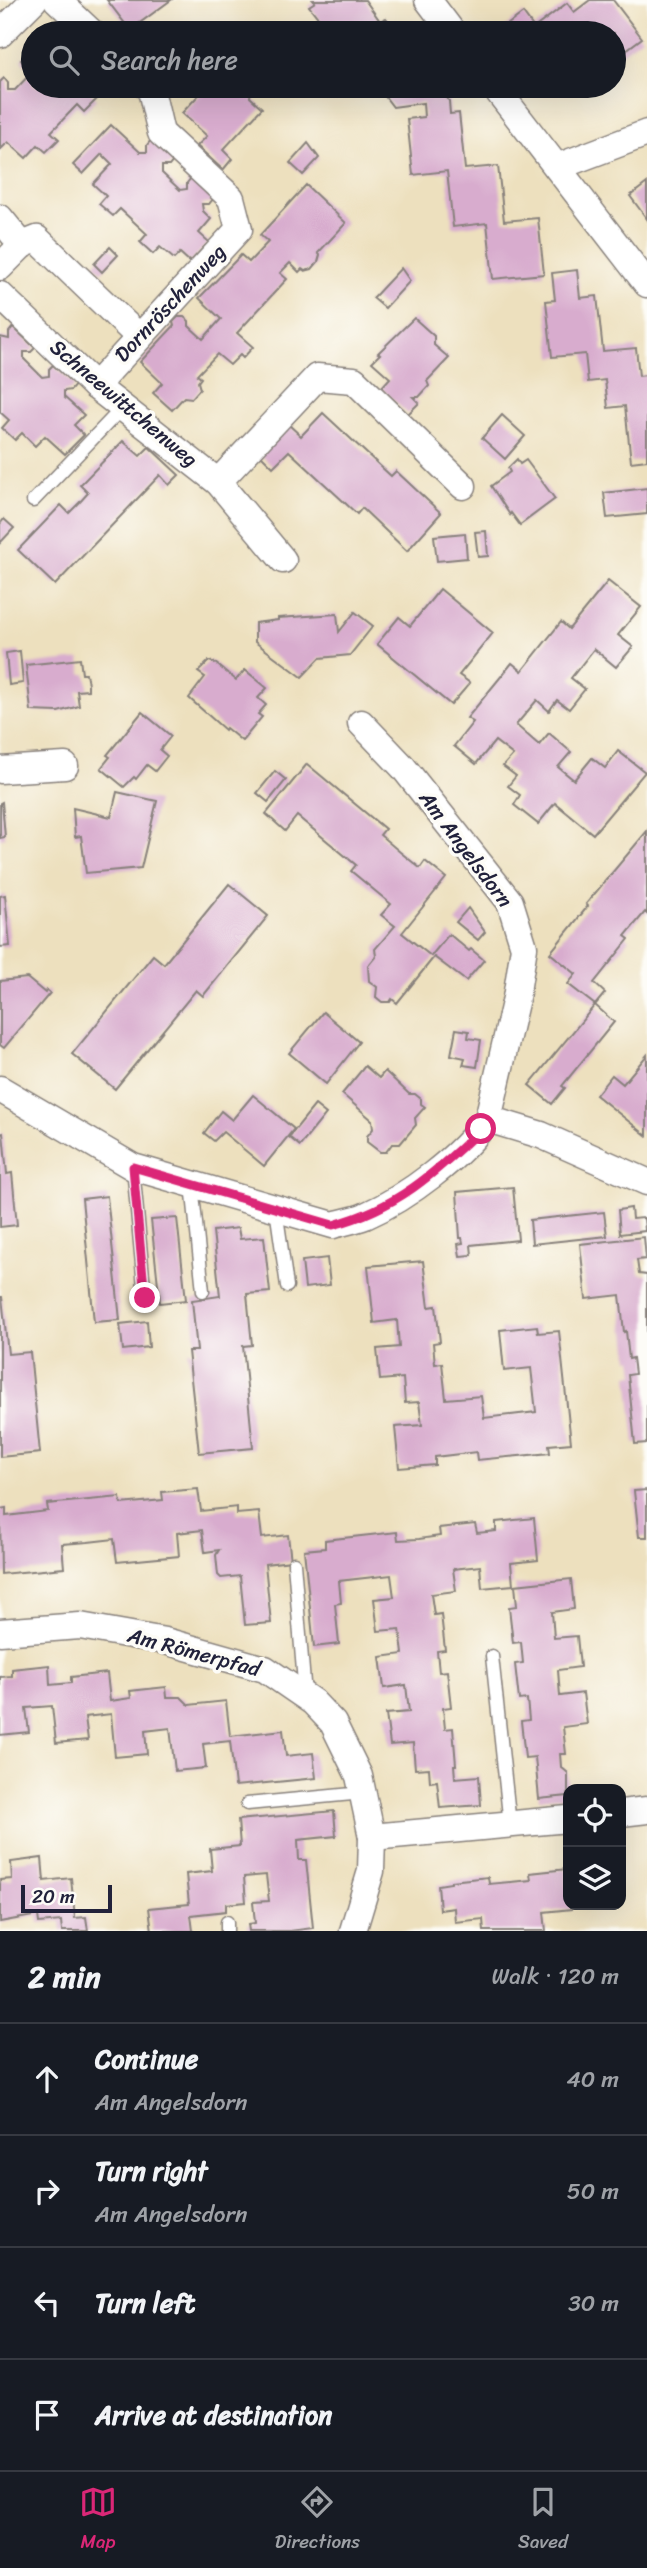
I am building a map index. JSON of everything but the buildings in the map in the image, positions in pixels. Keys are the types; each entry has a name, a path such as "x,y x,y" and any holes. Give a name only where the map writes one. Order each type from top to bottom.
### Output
{"street":[{"path":"0,34 34,0"},
{"path":"57,0 79,21"},
{"path":"428,0 444,21"},
{"name":"Dornröschenweg","path":"95,386 138,336 239,229 231,198 161,133 152,98"},
{"path":"503,98 647,284"},
{"path":"556,167 647,134"},
{"path":"0,218 22,245"},
{"path":"0,267 22,245 37,239 138,336"},
{"name":"Schneewittchenweg","path":"0,295 95,386 218,482 283,560"},
{"name":"Schneewittchenweg","path":"218,482 317,377 354,380 463,486"},
{"name":"Am Angelsdorn","path":"361,723 403,767 510,902 524,947 516,998 488,1119"},
{"path":"0,770 65,766"},
{"path":"0,1089 133,1167 333,1225 364,1217 412,1190 450,1158 488,1119 541,1135 647,1182"},
{"name":"Am Römerpfad","path":"0,1632 80,1626 165,1641 265,1668 305,1696 333,1723 359,1776 372,1837 371,1871 353,1931"},
{"path":"626,1812 647,1810"},
{"path":"372,1837 563,1819"}],"lane":[{"path":"33,501 122,407"},
{"path":"133,1167 145,1298"},
{"path":"192,1183 203,1292"},
{"path":"276,1209 287,1286"},
{"path":"294,1563 305,1696"},
{"path":"492,1656 510,1825"},
{"path":"247,1804 363,1793"}],"route":[{"path":"145,1298 133,1167 333,1225 364,1217 412,1190 481,1129"}]}
